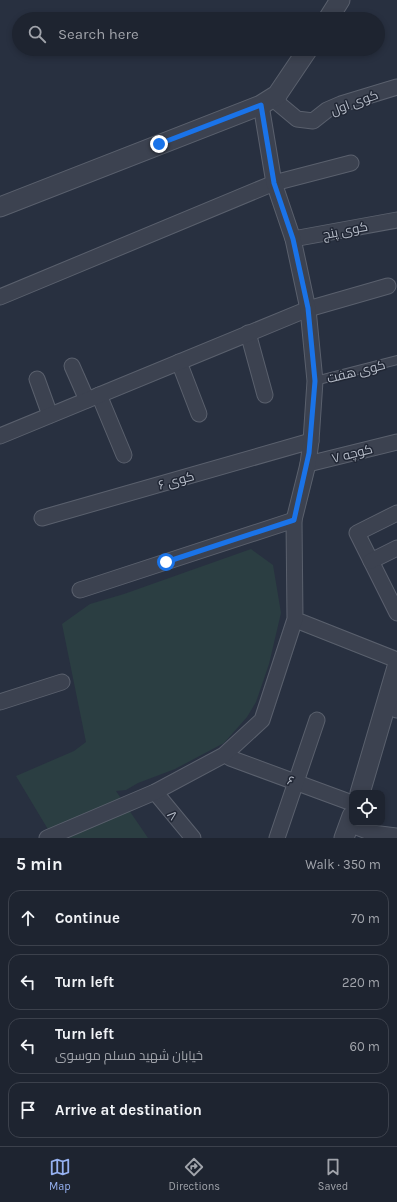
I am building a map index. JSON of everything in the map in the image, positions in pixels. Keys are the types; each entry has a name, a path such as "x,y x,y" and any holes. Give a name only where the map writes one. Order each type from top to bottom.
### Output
{"street":[{"path":"329,12 332,0"},
{"path":"332,12 340,0"},
{"path":"0,207 269,100 303,56"},
{"name":"کوی اول","path":"269,100 279,104 297,119 313,121 327,110 341,104 397,87"},
{"path":"47,838 154,792 224,755 262,720 295,619 294,520 308,464 315,381 308,308 293,239 274,183 269,100"},
{"path":"0,297 274,183 351,162"},
{"name":"کوی پنج","path":"293,239 397,220"},
{"path":"0,436 308,308 388,286"},
{"path":"248,333 265,395"},
{"path":"179,362 198,414"},
{"path":"72,366 93,397 124,455"},
{"path":"37,379 50,415"},
{"name":"کوی ۶","path":"42,518 311,442"},
{"name":"کوچه ۷","path":"308,464 397,442"},
{"path":"397,513 357,534 397,613"},
{"path":"80,590 294,520"},
{"path":"371,561 397,548"},
{"path":"301,622 397,660"},
{"path":"361,790 392,704 397,667"},
{"path":"0,702 62,682"},
{"path":"277,838 317,720"},
{"name":"۶","path":"230,758 296,781 349,802"},
{"name":"۸","path":"154,792 193,838"},
{"path":"348,826 372,833 397,836"}],"lane":[{"name":"کوی هفت","path":"315,381 397,360"}],"green space":[{"path":"251,549 273,565 281,613 269,664 256,702 247,717 224,743 175,769 138,783 126,790 116,791 148,838 48,838 52,836 16,776 74,751 86,742 62,624 90,604 124,594"}],"route":[{"path":"159,144 261,105 274,183 293,239 308,308 315,381 308,464 294,520 166,562"}]}
